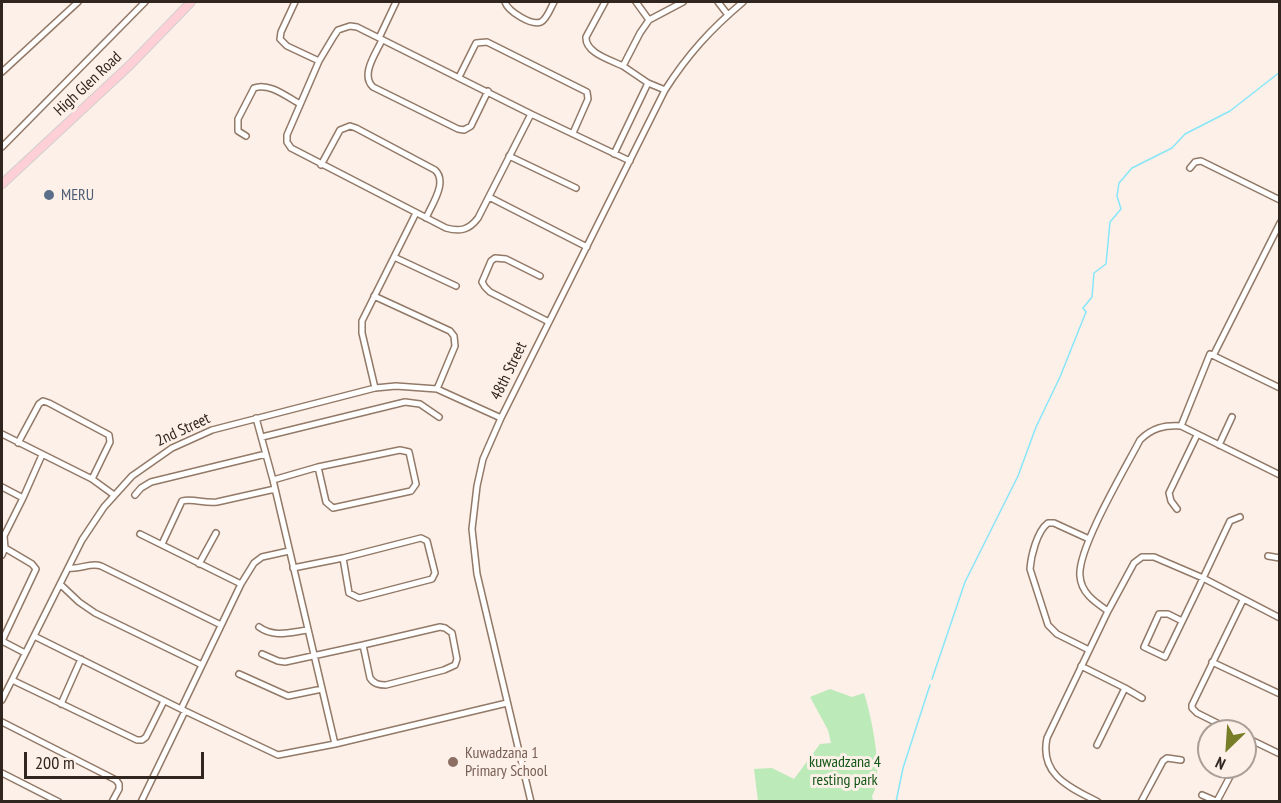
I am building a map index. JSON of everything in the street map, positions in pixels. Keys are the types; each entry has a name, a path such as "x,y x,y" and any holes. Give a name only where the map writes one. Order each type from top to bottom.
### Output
{"main road":[{"name":"High Glen Road","path":"2,184 130,65 191,2"}],"street":[{"path":"2,72 78,2"},
{"path":"2,147 145,2"},
{"path":"295,2 280,39 287,46 319,61"},
{"path":"396,2 368,71 367,77 373,87 464,130 471,126 488,91"},
{"path":"505,2 510,11 536,22 542,22 554,2"},
{"path":"605,2 586,37 588,47 648,83 665,90"},
{"path":"636,2 649,20"},
{"path":"623,66 649,20 683,2"},
{"path":"718,2 728,15"},
{"name":"48th Street","path":"531,801 481,595 473,551 473,507 480,472 501,418 665,90 688,55 743,2"},
{"path":"531,114 478,218 472,226 463,230 446,228 298,153 287,142 287,135 319,61 334,36 344,27 357,27 630,161"},
{"path":"459,77 476,43 487,42 587,92 588,99 573,133"},
{"path":"614,154 648,83"},
{"path":"246,136 238,131 237,123 254,88 269,87 300,104"},
{"path":"321,165 340,130 350,126 356,128 439,174 441,184 426,218"},
{"path":"509,156 576,188"},
{"path":"1190,168 1195,162 1201,161 1280,200"},
{"path":"489,197 587,247"},
{"path":"375,388 361,327 416,213"},
{"path":"1181,426 1209,355 1214,354 1280,223"},
{"path":"394,256 456,286"},
{"path":"540,276 506,259 495,258 491,261 482,282 490,292 549,322"},
{"path":"374,296 450,331 454,336 455,346 437,389"},
{"path":"1214,354 1280,388"},
{"name":"2nd Street","path":"2,700 93,523 132,476 172,448 212,430 375,388 396,386 437,389 501,418"},
{"path":"18,443 39,404 43,401 49,403 109,435 110,442 92,479"},
{"path":"262,437 405,402 420,404 439,417"},
{"path":"1219,445 1232,417"},
{"path":"256,418 273,480 335,744"},
{"path":"1108,611 1091,599 1084,590 1079,577 1080,566 1089,539 1140,440 1156,428 1170,425 1181,426 1280,475"},
{"path":"2,434 92,479 114,495"},
{"path":"1177,510 1169,493 1197,435"},
{"path":"273,480 318,468 405,450 411,456 416,484 411,491 333,508 326,502 318,468"},
{"path":"135,495 151,482 266,454"},
{"path":"2,555 5,548 3,536 42,455"},
{"path":"2,487 23,498"},
{"path":"162,544 182,501 217,502 275,489"},
{"path":"1182,621 1168,614 1159,614 1144,647 1165,657 1230,521 1240,517"},
{"path":"1089,539 1054,523 1048,523 1041,531 1030,560 1030,569 1048,625 1057,633 1089,650"},
{"path":"199,564 216,533"},
{"path":"140,534 241,584"},
{"path":"293,568 425,539 435,573 432,579 355,597 349,593 343,558"},
{"path":"5,548 32,564 36,569 2,641 25,653"},
{"path":"141,801 241,584 258,560 288,551"},
{"path":"1268,556 1280,558"},
{"path":"1098,801 1058,779 1048,760 1045,747 1047,738 1081,666 1131,566 1142,557 1154,557 1203,578 1280,618"},
{"path":"68,568 93,564 101,566 221,624"},
{"path":"60,584 95,613 202,665"},
{"path":"1209,719 1192,708 1193,702 1243,600"},
{"path":"260,627 265,632 275,634 308,630"},
{"path":"262,654 281,662 440,627 452,633 457,659 455,665 444,670 379,685 370,678 363,645"},
{"path":"34,636 164,701 278,754 335,744 507,703"},
{"path":"61,704 81,659"},
{"path":"1212,662 1280,694"},
{"path":"1081,666 1142,698"},
{"path":"239,674 288,696 322,689"},
{"path":"12,680 137,740 146,737 164,701"},
{"path":"1097,746 1125,688"},
{"path":"2,722 116,780 119,789 112,801"},
{"path":"1257,743 1280,754"},
{"path":"1141,801 1163,761 1167,758 1180,760"},
{"path":"2,773 59,801"},
{"path":"1202,795 1217,801 1229,779"}],"green space":[{"name":"kuwadzana 4 resting park","path":"830,689 852,697 864,693 876,746 877,775 873,801 758,801 754,769 772,768 794,779 820,744 831,743 828,730 810,697"}],"waterway":[{"path":"932,679 965,582 1018,476 1036,427 1060,377 1086,312 1083,308 1092,297 1094,273 1106,264 1110,222 1121,209 1117,196 1119,183 1132,168 1172,148 1185,134 1230,111 1280,72"},
{"path":"896,802 903,768 930,685"}],"place":[{"name":"MERU","path":"49,195"},
{"name":"Kuwadzana 1 Primary School","path":"453,762"}]}
